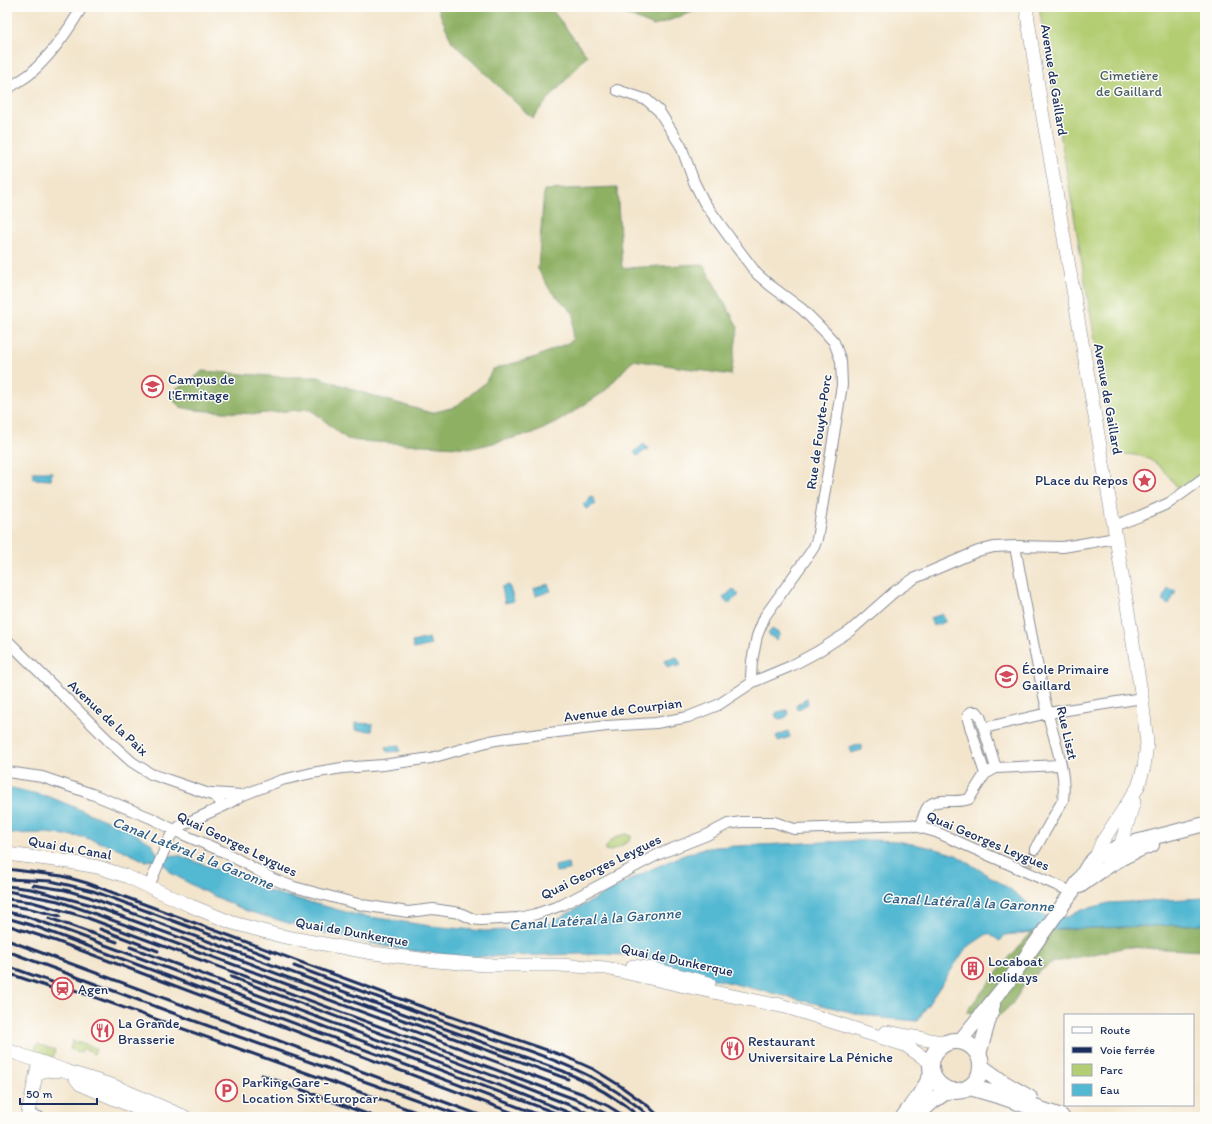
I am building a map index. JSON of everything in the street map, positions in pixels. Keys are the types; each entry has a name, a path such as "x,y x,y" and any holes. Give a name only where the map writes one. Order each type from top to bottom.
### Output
{"main road":[{"path":"904,1117 923,1091 932,1069 937,1050 953,1042 995,999 1096,857 1120,846 1205,824"},
{"path":"1071,894 1093,876 1117,860 1205,824"},
{"path":"932,1069 936,1082 948,1090 960,1091 970,1087 976,1082 980,1075 980,1061 995,999"},
{"path":"953,1042 968,1044 974,1048 980,1061 1003,1083 1061,1117"},
{"path":"970,1087 1061,1117"},
{"path":"914,1117 932,1101 948,1090"}],"street":[{"path":"8,88 31,73 50,53 68,32 82,7"},
{"name":"Avenue de Gaillard","path":"1026,7 1042,110 1115,532 1142,698 1147,743 1144,767 1138,787 1102,842 1096,857"},
{"name":"Rue de Fouyte-Porc","path":"618,90 647,100 659,110 681,146 694,182 704,202 732,242 757,274 802,309 825,332 834,342 841,361 842,385 817,539 808,556 765,616 757,636 752,661 751,677 753,682"},
{"name":"Avenue de Courpian","path":"172,833 180,826 224,806 243,795 282,780 312,773 342,768 384,765 431,758 490,741 607,726 668,721 688,717 718,705 753,682 791,666 817,652 850,631 894,592 915,578 978,551 994,547 1063,547 1115,532 1140,516 1169,503 1205,477"},
{"name":"Rue Liszt","path":"1015,546 1048,713 1060,765 1064,792 1063,800 1035,849"},
{"name":"Avenue de la Paix","path":"7,640 132,762 151,774 218,798 224,806"},
{"path":"984,728 1048,713 1142,698"},
{"path":"985,774 968,720 968,715 973,711 979,713 996,768"},
{"path":"920,827 925,811 933,802 964,801 968,799 985,774 996,768 1060,765"},
{"name":"Quai Georges Leygues","path":"7,772 42,777 151,818 172,833 226,853 273,879 294,887 362,905 408,912 433,909 460,913 476,919 497,920 518,918 555,908 659,854 707,835 728,824 742,822 774,822 794,829 905,825 920,827 936,832 1061,886 1071,894"},
{"path":"1093,876 1100,862 1118,852 1138,787"},
{"path":"207,793 243,795"},
{"path":"150,882 172,833"},
{"name":"Quai du Canal","path":"7,854 98,867 150,882"},
{"name":"Quai de Dunkerque","path":"150,882 191,906 214,916 238,925 281,936 436,961 486,965 559,965 606,968 785,1007 905,1045 932,1069"},
{"name":"Quai de Dunkerque","path":"829,1021 953,1042"},
{"path":"7,1050 39,1061 83,1080 94,1080 114,1086 185,1117"},
{"path":"31,1116 39,1061"},
{"path":"36,1074 46,1070 71,1074 80,1084 157,1117"}],"green space":[{"path":"437,7 550,7 587,56 532,118 452,42"},
{"path":"607,7 706,7 654,26"},
{"name":"Cimetière de Gaillard","path":"1039,7 1205,7 1205,471 1180,491 1164,470 1152,461 1129,454 1114,454"},
{"path":"617,187 622,268 703,264 738,327 731,375 633,360 604,392 559,421 537,432 473,448 347,439 310,409 256,414 194,410 180,407 174,401 177,388 193,379 202,371 284,377 318,377 370,395 431,413 455,407 485,383 493,369 536,357 572,341 574,314 550,290 538,269 544,190"},
{"path":"626,834 631,836 629,841 611,851 606,850 608,844 614,838"},
{"path":"1205,924 1205,951 1127,947 1051,963 1027,981 1012,1004 1000,1015 966,1012 1008,959 1032,932 1057,929"},
{"path":"72,1041 96,1048 94,1054 83,1049 81,1053 70,1049"},
{"path":"37,1044 55,1050 53,1058 34,1051"}],"water":[{"path":"644,444 648,449 637,456 634,452"},
{"path":"33,472 52,472 51,480 33,479"},
{"path":"592,496 596,504 586,509 583,504 590,500 590,497"},
{"path":"548,584 551,591 536,596 534,589"},
{"path":"509,585 514,601 505,603 502,587"},
{"path":"1168,588 1176,591 1169,605 1162,601"},
{"path":"733,589 739,595 728,604 723,598"},
{"path":"943,614 945,622 933,626 930,618"},
{"path":"772,629 780,634 776,640 768,634"},
{"path":"429,638 431,645 414,649 412,642"},
{"path":"677,657 681,665 676,667 675,665 668,668 664,661"},
{"path":"807,698 808,704 797,710 796,705 803,702 803,700"},
{"path":"787,710 789,714 786,717 782,719 777,718 775,714 777,712"},
{"path":"355,723 373,724 372,731 355,730"},
{"path":"788,731 790,737 778,741 776,736"},
{"path":"861,744 862,750 851,753 849,748"},
{"path":"399,745 400,751 387,752 386,747"},
{"name":"Canal Latéral à la Garonne","path":"7,787 50,797 131,831 152,844 156,852 165,856 178,855 240,878 268,891 357,915 431,926 484,931 510,930 548,924 647,871 701,849 715,847 871,840 897,841 933,848 956,855 1010,889 1045,917 1067,917 1075,912 1109,903 1205,898 1205,924 1037,930 1032,932 1005,935 1000,941 987,934 966,948 917,1021 882,1018 863,1015 644,962 640,958 631,955 582,954 467,957 405,950 326,934 247,911 201,890 171,873 164,865 151,860 145,861 120,849 83,837 46,833 7,834"},
{"path":"568,863 569,870 556,872 555,866"}],"tunnel":[{"path":"1025,871 1035,849"}],"railway":[{"path":"7,869 62,876 87,883 403,1000 564,1056 593,1069 619,1085 648,1106 660,1117"},
{"path":"7,879 51,881 93,891 270,957"},
{"path":"33,885 65,890 89,897 404,1014 563,1071 603,1091 640,1117"},
{"path":"7,886 31,889 88,904 568,1079"},
{"path":"7,891 58,901 90,912 583,1094 608,1106 626,1117"},
{"path":"7,899 32,902 85,917 580,1101 613,1117"},
{"path":"7,905 60,916"},
{"path":"7,912 25,916 73,933 561,1115"},
{"path":"7,918 34,926 545,1117"},
{"path":"49,918 117,942"},
{"path":"7,925 56,941 524,1117"},
{"path":"100,929 158,951"},
{"path":"7,940 485,1117"},
{"path":"130,947 580,1117"},
{"path":"7,951 189,1019 465,1117"},
{"path":"7,966 430,1117"},
{"path":"294,966 561,1063 608,1086 629,1100 650,1117"},
{"path":"7,973 69,994"},
{"path":"231,977 523,1087 597,1117"},
{"path":"262,1075 375,1117"}],"place":[{"name":"Campus de l'Ermitage","path":"153,387"},
{"name":"PLace du Repos","path":"1144,480"},
{"name":"École Primaire Gaillard","path":"1006,677"},
{"name":"Locaboat holidays","path":"972,969"},
{"name":"Agen","path":"63,989"},
{"name":"La Grande Brasserie","path":"102,1031"},
{"name":"Restaurant Universitaire La Péniche","path":"732,1049"},
{"name":"Parking Gare - Location Sixt Europcar","path":"226,1090"}]}
